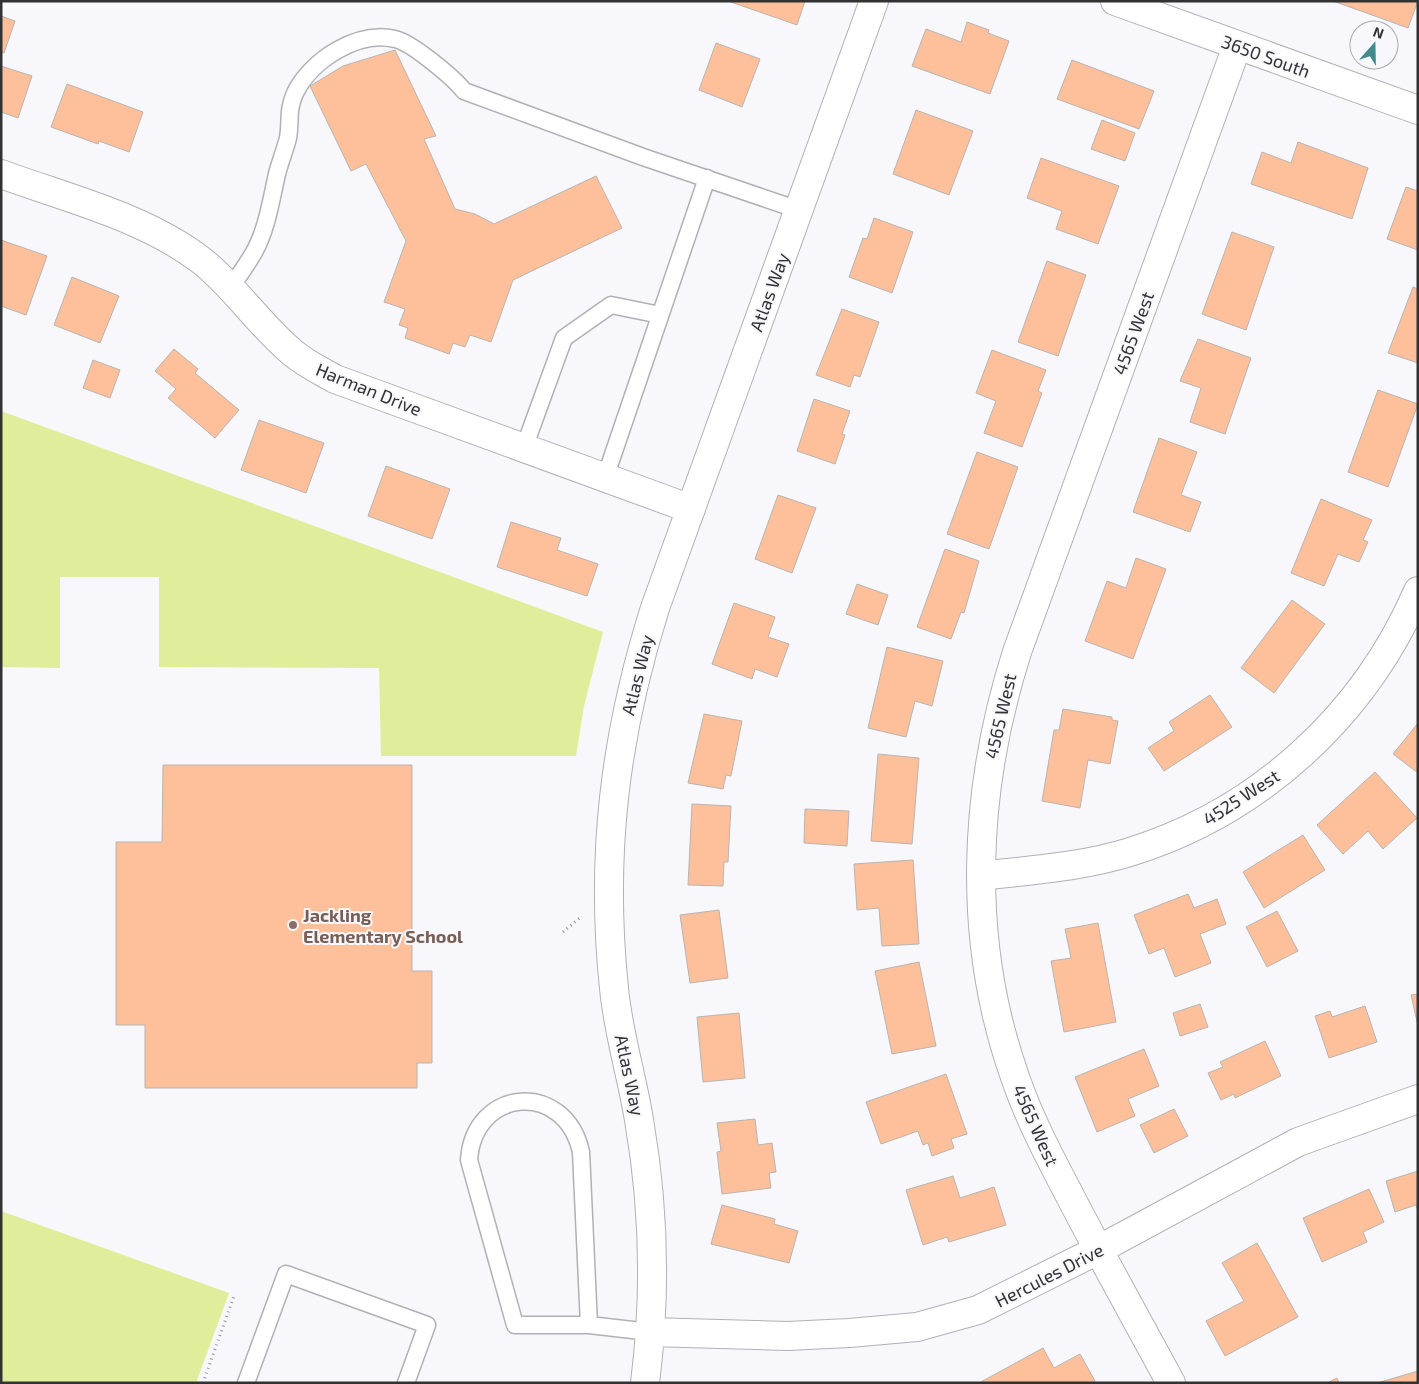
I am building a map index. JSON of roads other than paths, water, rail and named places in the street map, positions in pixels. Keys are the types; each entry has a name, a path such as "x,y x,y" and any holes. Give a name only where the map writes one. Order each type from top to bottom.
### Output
{"street":[{"name":"Atlas Way","path":"645,1383 650,1332 652,1251 650,1204 639,1117 614,989 608,896 609,846 620,748 629,698 655,608 874,1"},
{"name":"3650 South","path":"1115,1 1418,110"},
{"name":"4565 West","path":"1171,1383 1098,1250 1036,1129 1015,1077 998,1022 982,925 981,876 984,792 1006,685 1237,46"},
{"name":"Harman Drive","path":"1,174 166,236 205,263 274,336 312,366 352,386 691,510"},
{"name":"4525 West","path":"981,876 1081,863 1129,852 1177,835 1222,812 1264,786 1300,756 1334,723 1363,687 1388,650 1418,591"},
{"name":"Hercules Drive","path":"650,1332 787,1336 917,1327 978,1310 1098,1250 1298,1142 1418,1099"}],"lane":[{"path":"230,288 254,252 268,216 288,136 288,112 296,92 309,72 332,54 350,43 376,37 396,39 412,47 455,80 464,91 799,210"},
{"path":"606,478 707,178"},
{"path":"524,448 564,338 611,305 660,315"},
{"path":"590,1325 581,1152 578,1138 571,1125 549,1106 520,1101 493,1111 482,1121 472,1139 469,1160 514,1325 590,1325 650,1332"},
{"path":"246,1383 286,1274 427,1325 406,1383"}],"place":[{"name":"Jackling Elementary School","path":"293,925"}]}
